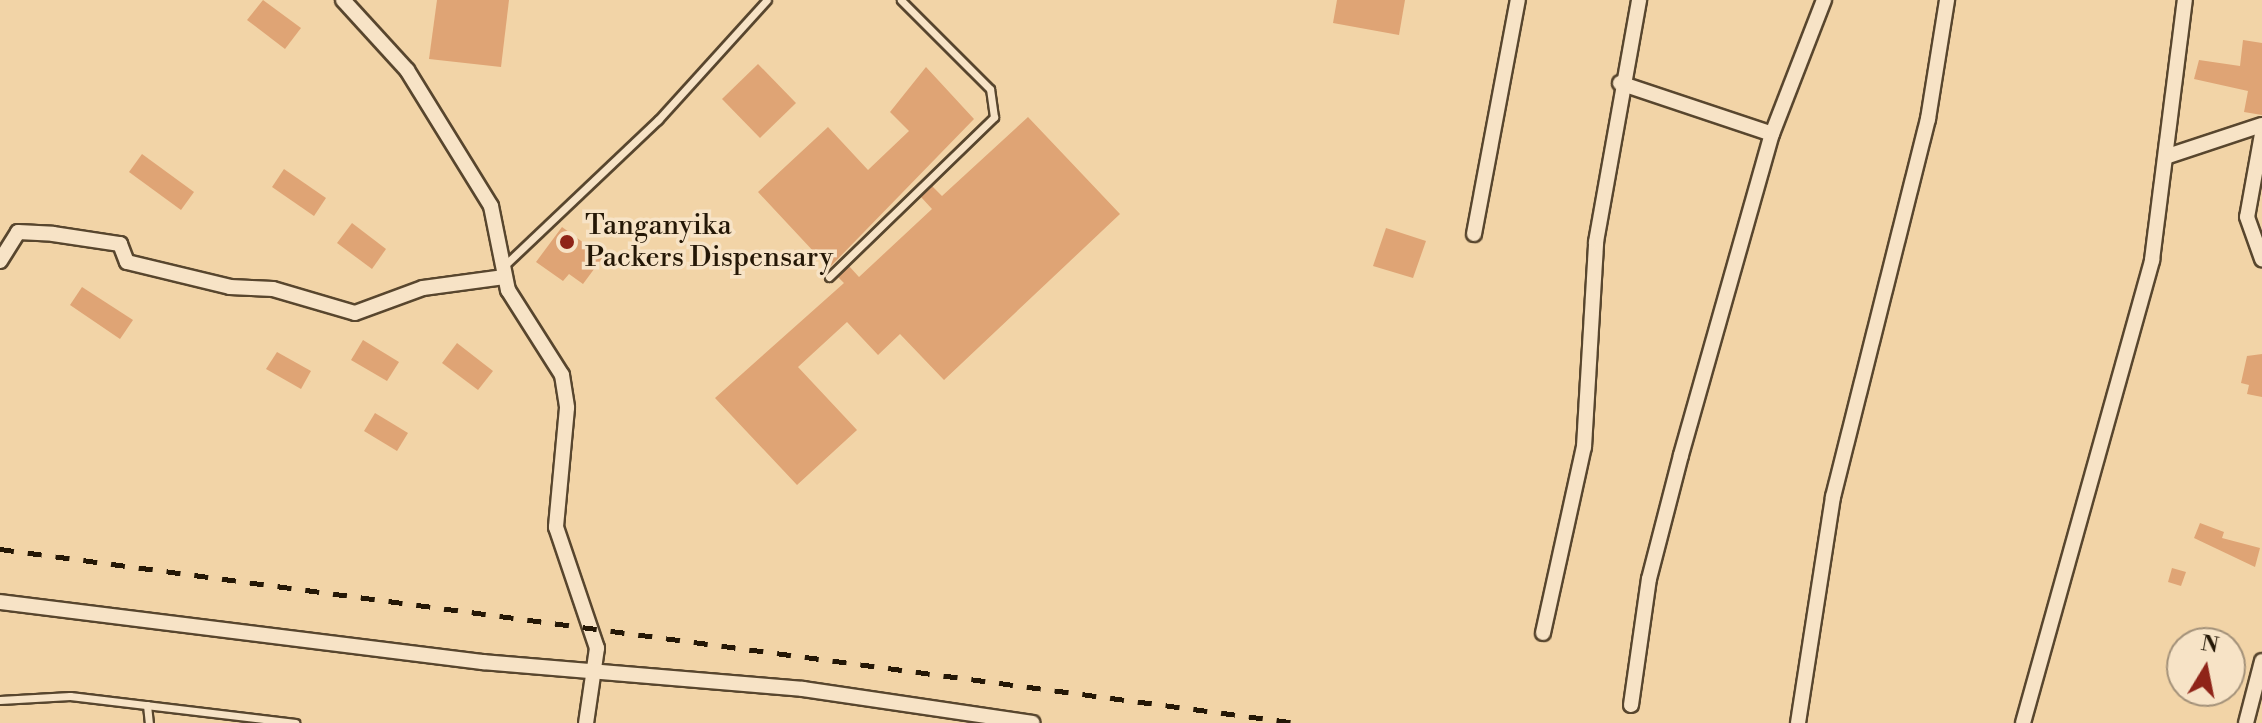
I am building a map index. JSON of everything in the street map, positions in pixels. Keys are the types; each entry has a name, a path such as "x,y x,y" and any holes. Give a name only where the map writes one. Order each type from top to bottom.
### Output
{"street":[{"path":"343,0 407,70 491,206 503,272 566,391 556,527 594,637 596,671 586,723"},
{"path":"1474,234 1518,0"},
{"path":"1543,633 1592,395 1596,242 1620,83 1639,0"},
{"path":"1631,705 1649,579 1772,134 1824,0"},
{"path":"1798,723 1833,497 1928,119 1947,0"},
{"path":"2023,723 2152,260 2168,156 2185,0"},
{"path":"1620,83 1772,134"},
{"path":"2168,156 2262,125"},
{"path":"2262,134 2247,217 2262,259"},
{"path":"0,261 23,231 118,244 127,262 230,287 273,289 346,313 423,288 503,272"},
{"path":"0,602 596,671 803,689 1033,723"},
{"path":"2246,723 2262,661"}],"lane":[{"path":"503,272 658,120 767,0"},
{"path":"829,277 994,117 990,89 901,0"},
{"path":"0,700 70,696 295,723"},
{"path":"147,705 149,723"}],"building":[{"path":"263,0 301,28 285,49 247,20"},
{"path":"437,0 509,0 501,67 429,59"},
{"path":"1337,0 1405,0 1399,35 1333,23"},
{"path":"2243,40 2262,43 2262,115 2244,112 2248,91 2194,79 2199,60 2240,66"},
{"path":"758,64 796,103 760,138 722,99"},
{"path":"926,67 974,119 829,268 758,192 828,127 868,170 909,131 890,112"},
{"path":"1028,117 1120,214 944,380 900,334 878,355 847,322 798,367 857,430 797,485 715,398 844,283 838,277 849,266 859,277 932,209 921,197 932,186 942,196"},
{"path":"142,154 194,192 181,210 129,172"},
{"path":"284,169 326,198 314,216 272,187"},
{"path":"352,223 386,249 372,269 337,243"},
{"name":"Tanganyika Packers Dispensary","path":"562,227 603,257 583,284 569,274 563,281 536,262"},
{"path":"1386,228 1426,241 1413,278 1373,266"},
{"path":"82,287 133,320 120,339 70,305"},
{"path":"363,340 399,362 387,381 351,360"},
{"path":"457,343 493,371 478,390 442,363"},
{"path":"277,352 311,371 301,389 266,369"},
{"path":"2262,354 2262,397 2247,394 2249,385 2241,383 2247,356"},
{"path":"375,413 408,433 397,451 364,431"},
{"path":"2200,523 2224,532 2222,538 2260,548 2255,567 2194,538"},
{"path":"2172,568 2186,572 2181,586 2168,582"}],"railway":[{"path":"0,549 1298,723"}],"place":[{"name":"Tanganyika Packers Dispensary","path":"567,242"}]}
